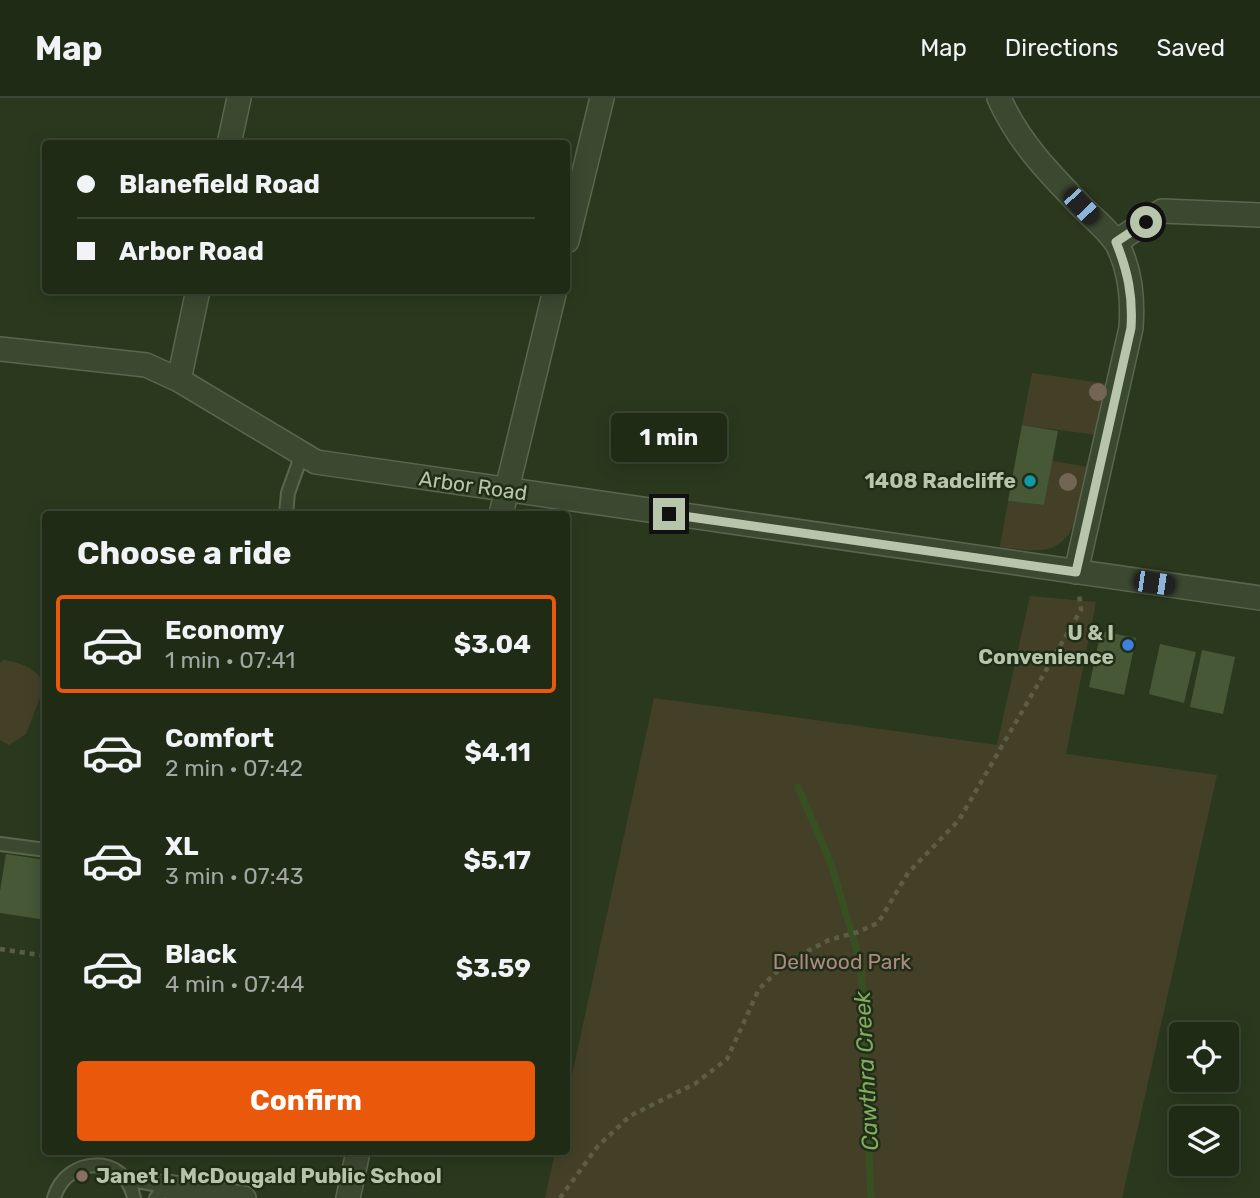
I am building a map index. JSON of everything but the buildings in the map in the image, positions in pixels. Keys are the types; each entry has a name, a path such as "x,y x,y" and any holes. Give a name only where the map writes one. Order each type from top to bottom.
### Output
{"street":[{"path":"230,140 239,98"},
{"path":"570,229 602,98"},
{"path":"999,98 1010,124 1029,152 1116,242 1127,270 1133,300 1131,328 1076,572"},
{"path":"1116,242 1162,211 1260,215"},
{"path":"179,380 197,294"},
{"path":"502,511 554,294"},
{"name":"Arbor Road","path":"0,349 146,365 179,380 316,462 1260,598"},
{"path":"348,1198 357,1155"},
{"path":"160,1192 244,1198"}],"lane":[{"path":"286,511 288,493 302,454"},
{"path":"0,844 42,846"},
{"path":"54,1198 57,1187 66,1176 78,1168 92,1165 106,1167 125,1179 160,1192"},
{"path":"125,1179 134,1198"}],"path":[{"path":"560,1198 598,1146 630,1116 696,1083 727,1059 759,989 789,961 829,940 878,923 908,873 959,820 1009,738 1081,610 1076,572"},
{"path":"0,948 42,955"}],"green space":[{"path":"1032,373 1109,384 1097,435 1022,425"},
{"path":"1052,461 1089,467 1080,506 1070,531 1063,541 1039,550 1000,547 1008,501 1044,505"},
{"name":"Dellwood Park","path":"1030,596 1096,602 1066,754 1217,775 1122,1198 545,1198 554,1155 570,1155 570,1084 654,698 997,745"},
{"path":"4,660 28,667 42,679 42,693 26,734 9,745 0,740 0,663"}],"waterway":[{"name":"Cawthra Creek","path":"798,787 831,864 861,964 871,1198"}],"place":[{"name":"1408 Radcliffe","path":"1030,481"},
{"name":"U & I Convenience","path":"1128,645"},
{"name":"Janet I. McDougald Public School","path":"82,1176"}],"route":[{"path":"669,514 1076,572 1131,328 1133,300 1127,270 1116,242 1146,222"}]}
